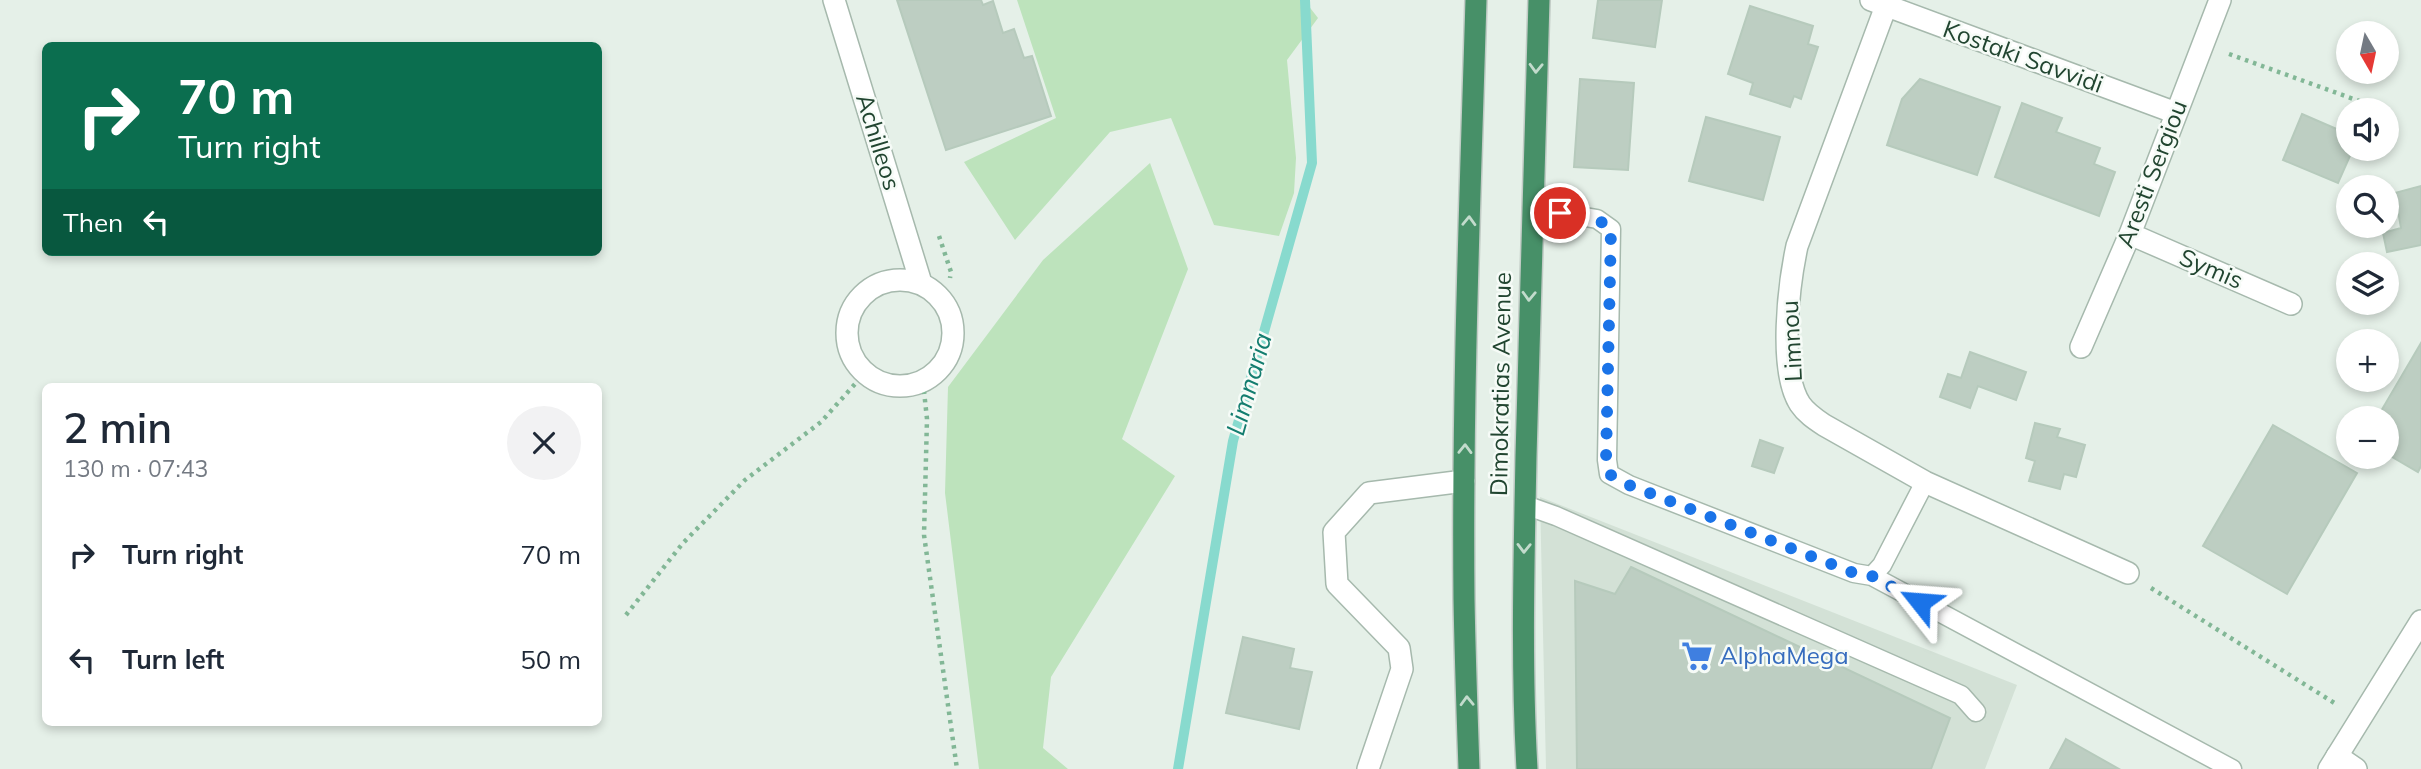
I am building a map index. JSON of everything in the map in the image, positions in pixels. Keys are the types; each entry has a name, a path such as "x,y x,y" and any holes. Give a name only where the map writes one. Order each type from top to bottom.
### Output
{"highway":[{"name":"Dimokratias Avenue","path":"1469,769 1464,481 1466,312 1476,0"},
{"name":"Dimokratias Avenue","path":"1527,769 1523,689 1525,505 1539,0"}],"street":[{"name":"Achilleos","path":"834,0 921,283"},
{"name":"Aresti Sergiou","path":"2081,347 2130,234 2220,0"},
{"name":"Kostaki Savvidi","path":"1879,3 2176,113"},
{"name":"Limnou","path":"1879,3 1797,246 1790,276 1788,344 1792,383 1799,403 1809,415 1925,482 2128,573"},
{"name":"Symis","path":"2130,234 2291,304"},
{"path":"890,280 921,283 945,303 954,332 946,361 923,382 892,387 864,374 848,348 848,318 863,293 890,280"},
{"path":"1368,769 1402,669 1399,648 1337,584 1334,532 1369,493 1464,481"},
{"path":"2356,769 2333,762 2421,621"}],"lane":[{"path":"1532,208 1597,219 1611,229 1606,460 1609,474 1629,485 1854,573 1872,576 2232,769"},
{"path":"1872,576 1882,565 1925,482"},
{"path":"1525,505 1556,516 1961,695 1976,712"}],"path":[{"path":"2202,45 2350,98"},
{"path":"626,615 683,543 746,480 821,422 864,374"},
{"path":"923,382 927,419 924,535 957,769"},
{"path":"2128,573 2360,719"}],"shaded area":[{"name":"AlphaMega","path":"1540,497 2017,685 1985,769 1546,769"}],"green space":[{"path":"1017,0 1304,0 1318,18 1287,60 1296,158 1294,193 1279,236 1214,225 1171,118 1110,132 1015,240 964,162 1056,118"},
{"path":"1150,163 1188,269 1122,439 1175,476 1051,677 1043,748 1068,769 979,769 945,493 948,387 1043,260"}],"building":[{"path":"897,0 981,0 983,5 993,1 1003,33 1014,29 1024,58 1032,56 1051,116 946,150"},
{"path":"1598,0 1662,0 1655,47 1593,38"},
{"path":"1750,6 1813,26 1808,44 1818,47 1801,99 1794,96 1790,107 1750,94 1753,83 1728,74"},
{"path":"1580,79 1634,83 1628,170 1574,167"},
{"path":"1920,79 2000,107 1977,175 1887,145 1902,99"},
{"path":"2022,103 2062,118 2056,132 2100,148 2094,164 2115,172 2099,216 1995,177"},
{"path":"2302,114 2336,129 2336,161 2348,161 2342,175 2336,175 2336,182 2283,160"},
{"path":"1706,117 1780,137 1763,200 1689,181"},
{"path":"2421,186 2421,245 2387,252 2384,238 2399,238 2401,228 2399,192"},
{"path":"2421,343 2421,466 2418,472 2399,461 2399,406 2384,406 2392,392 2399,392 2399,380"},
{"path":"1970,352 2026,372 2016,400 1978,386 1970,408 1940,397 1948,374 1961,378"},
{"path":"2035,423 2060,429 2057,437 2085,445 2076,477 2064,474 2060,489 2029,481 2035,461 2026,458"},
{"path":"2273,425 2336,461 2336,469 2350,469 2357,473 2287,594 2203,546"},
{"path":"1760,440 1783,448 1774,473 1752,466"},
{"name":"AlphaMega","path":"1631,567 1950,718 1931,769 1577,769 1575,581 1615,594"},
{"path":"1243,637 1294,649 1290,668 1312,672 1299,729 1226,713"},
{"path":"2066,739 2119,769 2050,769"}],"waterway":[{"name":"Limnaria","path":"1178,769 1233,441 1312,163 1305,0"}],"place":[{"name":"AlphaMega","path":"1697,656"}],"route":[{"path":"1560,213 1597,219 1611,229 1606,460 1609,474 1629,485 1854,573 1872,576 1920,602"}]}
